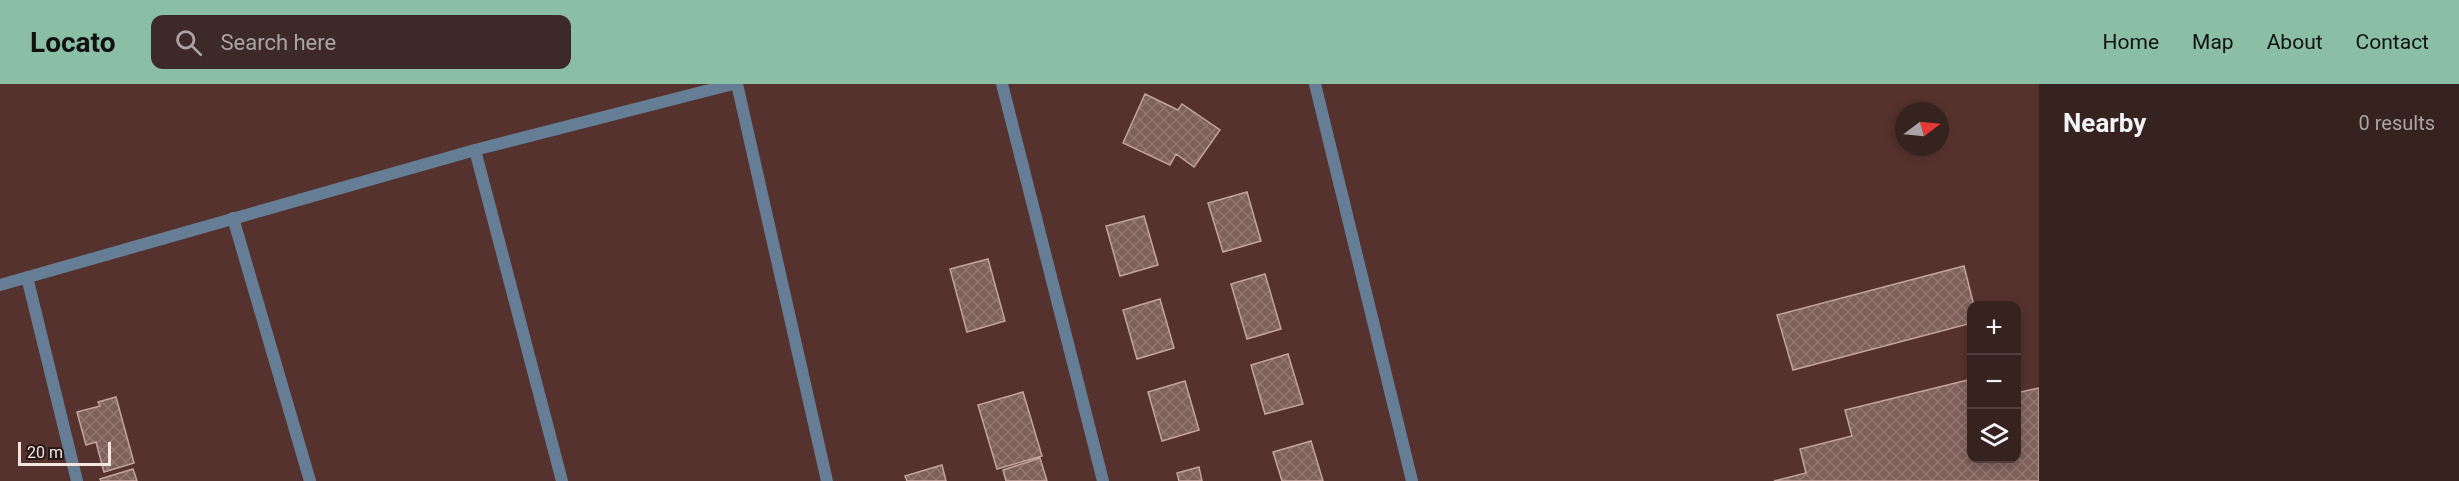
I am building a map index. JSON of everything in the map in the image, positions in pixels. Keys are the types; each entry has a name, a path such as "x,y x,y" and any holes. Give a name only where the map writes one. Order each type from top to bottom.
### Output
{"street":[{"path":"0,285 476,150 735,84 827,481"},
{"path":"1002,84 1103,481"},
{"path":"1315,84 1412,481"},
{"path":"476,150 562,481"},
{"path":"233,218 310,481"},
{"path":"27,277 77,481"}],"shaded area":[{"path":"0,84 2039,84 2039,481 0,481"}],"building":[{"path":"1145,94 1178,110 1182,104 1220,130 1194,167 1176,154 1170,165 1123,143"},
{"path":"1247,192 1261,241 1223,252 1208,203"},
{"path":"1144,216 1158,265 1120,276 1106,226"},
{"path":"988,259 1005,321 967,332 950,269"},
{"path":"1964,266 1973,301 1967,301 1967,324 1793,370 1777,315"},
{"path":"1265,274 1281,329 1247,339 1231,284"},
{"path":"1160,299 1174,348 1137,359 1123,310"},
{"path":"1288,354 1303,404 1265,414 1251,365"},
{"path":"1967,380 1967,463 2021,463 2021,392 2039,388 2039,481 1774,481 1806,473 1800,449 1852,436 1845,410"},
{"path":"1185,381 1199,430 1162,441 1148,392"},
{"path":"1023,392 1042,456 997,469 978,405"},
{"path":"116,397 134,463 104,472 96,442 86,445 77,412 100,406 98,402"},
{"path":"1311,441 1323,481 1282,481 1273,452"},
{"path":"1040,458 1047,481 1006,481 1003,470"},
{"path":"942,465 946,481 907,481 905,476"},
{"path":"1199,467 1202,481 1179,481 1177,473"},
{"path":"133,469 137,481 101,481 100,479"}]}
